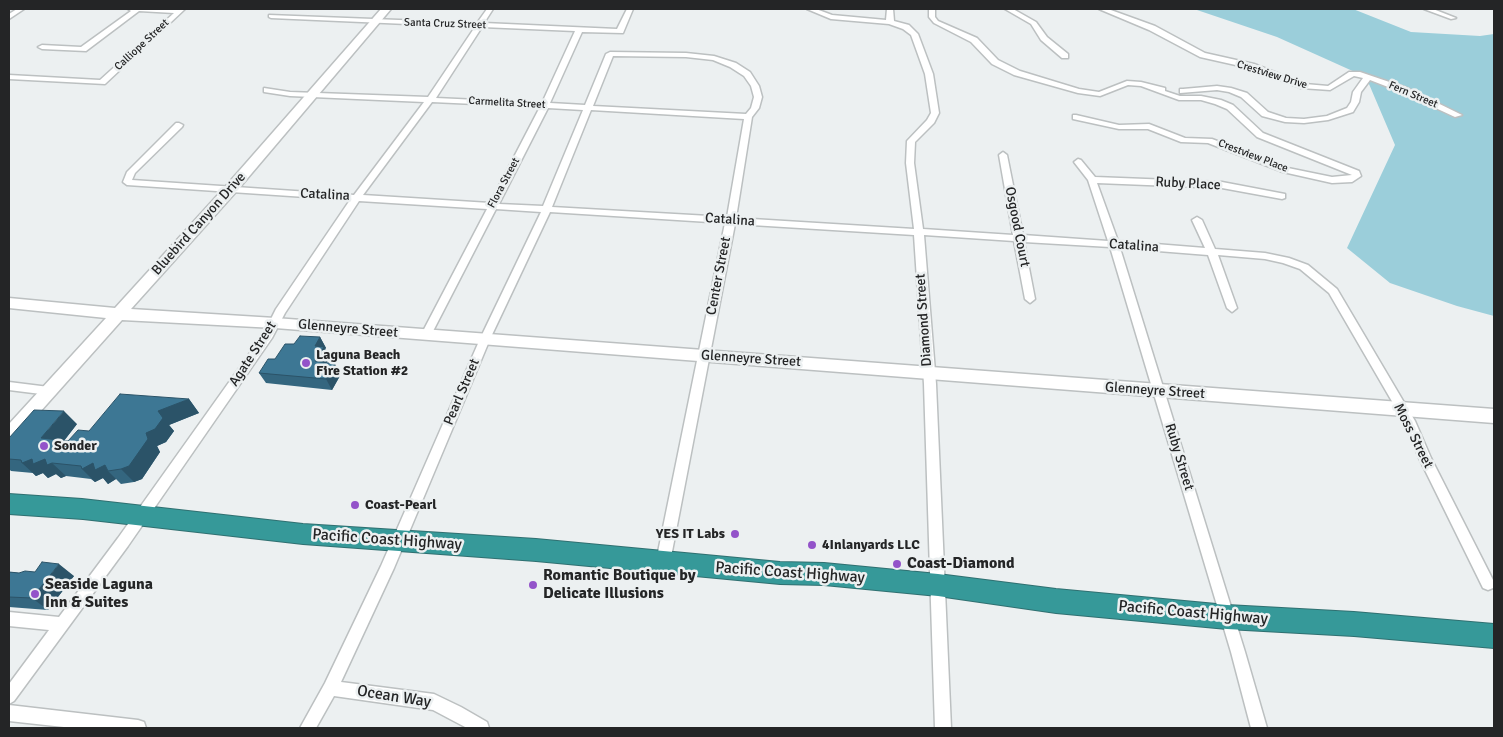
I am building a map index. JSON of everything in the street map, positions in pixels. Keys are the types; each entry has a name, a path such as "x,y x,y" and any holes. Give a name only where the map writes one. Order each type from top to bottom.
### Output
{"highway":[{"name":"Pacific Coast Highway","path":"9,504 84,509 294,534 398,540 938,585 1056,601 1227,617 1354,624 1494,636"}],"street":[{"path":"9,17 21,9"},
{"path":"129,9 180,10"},
{"path":"42,46 83,49 138,9"},
{"name":"Bluebird Canyon Drive","path":"9,436 230,190 386,9"},
{"name":"Agate Street","path":"9,696 268,336 357,197 430,100 490,9"},
{"name":"Santa Cruz Street","path":"271,16 620,31 630,9"},
{"name":"Diamond Street","path":"810,9 830,17 890,22 906,27 914,34 929,74 935,113 931,121 911,141 910,162 918,233 928,373 943,728"},
{"path":"890,9 890,22"},
{"name":"Crestview Drive","path":"932,9 932,17 936,22 974,40 995,62 1017,73 1078,91 1100,94 1127,83 1141,84 1156,90 1177,91 1217,88 1231,90 1244,95 1265,114 1304,121 1328,118 1350,110 1355,102 1357,92 1368,77 1352,74 1330,88 1304,86 1251,66 1203,56 1152,28 1102,9"},
{"path":"1008,9 1034,23 1044,38 1065,56"},
{"path":"1427,9 1453,18"},
{"name":"Calliope Street","path":"11,79 102,82 180,10"},
{"name":"Flora Street","path":"426,335 545,105 579,30"},
{"name":"Pearl Street","path":"308,728 330,688 398,540 485,339 548,208 610,54"},
{"name":"Center Street","path":"610,54 686,55 714,58 733,65 747,74 755,86 758,97 755,108 748,117 730,220 663,562"},
{"name":"Fern Street","path":"1368,77 1404,90 1458,115"},
{"name":"Carmelita Street","path":"267,90 310,95 545,105 748,117"},
{"name":"Crestview Place","path":"1076,117 1119,127 1149,126 1184,140 1220,143 1286,170 1332,180 1352,179 1357,176 1356,173 1260,136 1230,107 1201,98 1179,98 1156,90"},
{"name":"Catalina","path":"179,125 131,172 127,182 230,190 1114,244 1212,252 1285,260 1304,267 1333,291"},
{"name":"Osgood Court","path":"1003,155 1030,300"},
{"name":"Ruby Street","path":"1078,162 1092,180 1114,244 1227,617 1258,728"},
{"name":"Ruby Place","path":"1092,180 1222,185 1282,196"},
{"path":"1197,220 1212,252 1232,308"},
{"name":"Moss Street","path":"1333,291 1401,409 1488,584"},
{"name":"Glenneyre Street","path":"9,303 119,314 275,323 1159,392 1494,416"},
{"path":"9,386 49,391"},
{"path":"9,618 61,624"},
{"name":"Ocean Way","path":"330,688 434,702 456,712 481,728"},
{"path":"9,713 138,728"}],"shaded area":[{"path":"1194,9 1353,9 1411,32 1480,36 1494,34 1494,316 1457,306 1390,283 1347,248 1395,145 1366,77 1277,37"}],"building":[{"path":"300,336 320,337 315,346 324,347 315,361 335,364 326,379 259,373 268,359 275,359 285,344 294,344"},
{"path":"120,394 189,399 158,411 163,418 155,429 146,433 148,439 129,466 121,469 108,471 105,465 95,470 93,463 82,469 81,466 52,463 47,465 45,459 33,464 32,459 22,463 21,460 9,459 9,438 34,410 64,411 41,438 68,441 78,430 89,431"},
{"path":"42,562 59,564 32,598 9,597 9,572 35,572"}],"place":[{"name":"Laguna Beach Fire Station #2","path":"306,363"},
{"name":"Sonder","path":"44,446"},
{"name":"Coast-Pearl","path":"355,505"},
{"name":"YES IT Labs","path":"735,534"},
{"name":"4Inlanyards LLC","path":"812,545"},
{"name":"Coast-Diamond","path":"897,564"},
{"name":"Romantic Boutique by Delicate Illusions","path":"533,585"},
{"name":"Seaside Laguna Inn & Suites","path":"35,594"}]}
